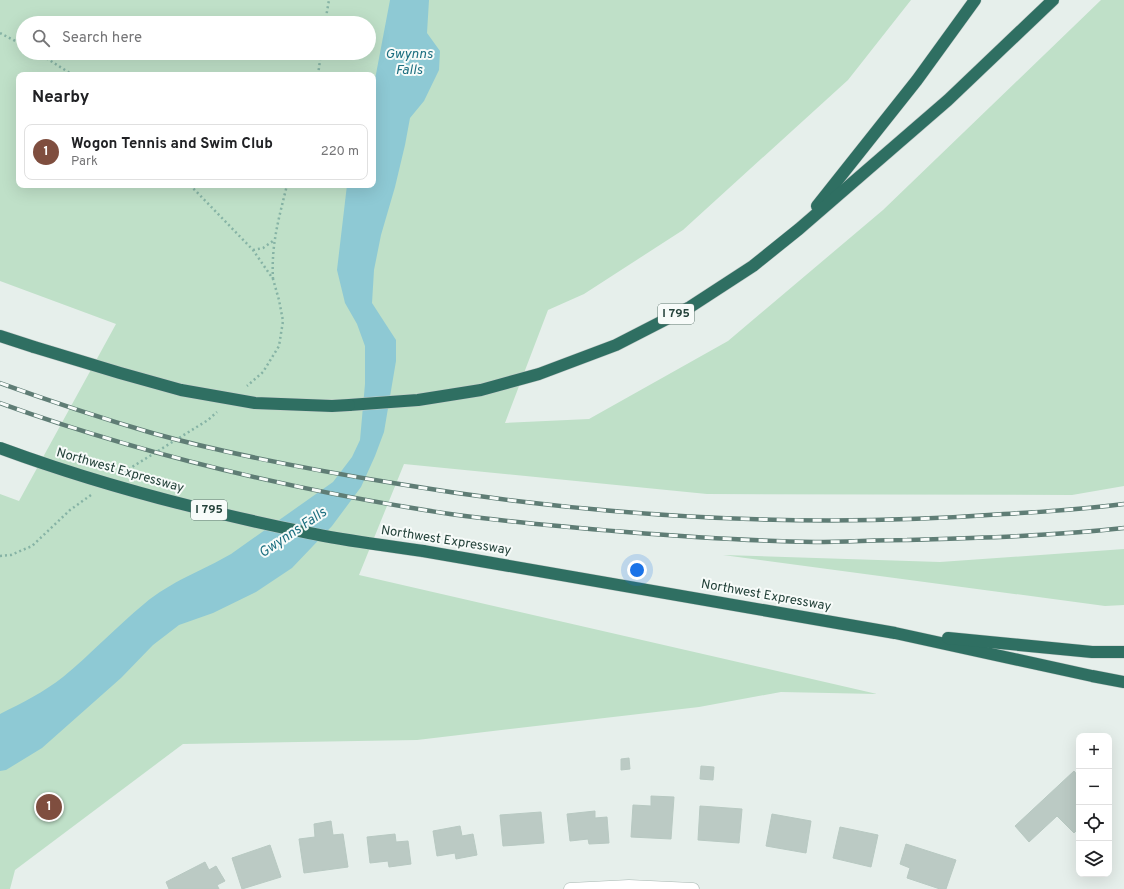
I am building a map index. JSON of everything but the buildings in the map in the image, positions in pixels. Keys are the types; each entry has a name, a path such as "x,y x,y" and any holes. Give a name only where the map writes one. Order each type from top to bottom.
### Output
{"highway":[{"path":"799,229 917,80 975,0"},
{"path":"799,229 948,100 1053,0"},
{"name":"I 795","path":"0,336 181,390 255,403 332,406 418,400 482,390 539,374 616,345 690,307 754,266 799,229"},
{"name":"Northwest Expressway","path":"0,448 31,460 186,505 310,533 895,632"},
{"path":"895,632 1092,652 1124,652"},
{"path":"895,632 1124,682"}],"street":[{"path":"570,889 629,886 693,889"}],"path":[{"path":"326,16 329,0"},
{"path":"0,33 16,41"},
{"path":"49,60 68,72"},
{"path":"318,72 320,60"},
{"path":"273,279 272,262 274,240 286,188"},
{"path":"252,250 263,248 274,240"}],"green space":[{"path":"0,0 911,0 848,80 683,230 584,294 548,310 505,423 589,419 728,341 883,210 1101,0 1124,0 1124,486 1072,495 707,494 404,464 359,575 877,694 781,692 699,707 417,740 183,744 15,870 10,889 0,889 0,494 19,501 116,324 0,281"},
{"path":"1124,549 1124,605 1105,606 723,555 940,562"}],"water":[{"name":"Gwynns Falls","path":"390,0 429,0 427,33 440,51 439,70 424,101 410,118 405,145 381,235 374,270 372,303 396,340 396,361 384,432 361,487 332,526 292,568 256,592 213,613 179,625 153,645 121,678 42,748 6,770 0,771 0,714 41,692 63,677 154,596 231,554 333,482 352,457 360,440 365,384 365,346 357,324 345,303 337,270 347,188 376,188 376,74"}],"railway":[{"path":"0,383 152,433 242,455 393,483 469,495 545,504 621,512 774,520 927,518 1079,509 1124,504"},
{"path":"0,403 54,422 110,439 222,469 393,505 494,519 673,536 815,542 1016,536 1124,528"}],"place":[{"name":"Wogon Tennis and Swim Club","path":"49,807"}]}
